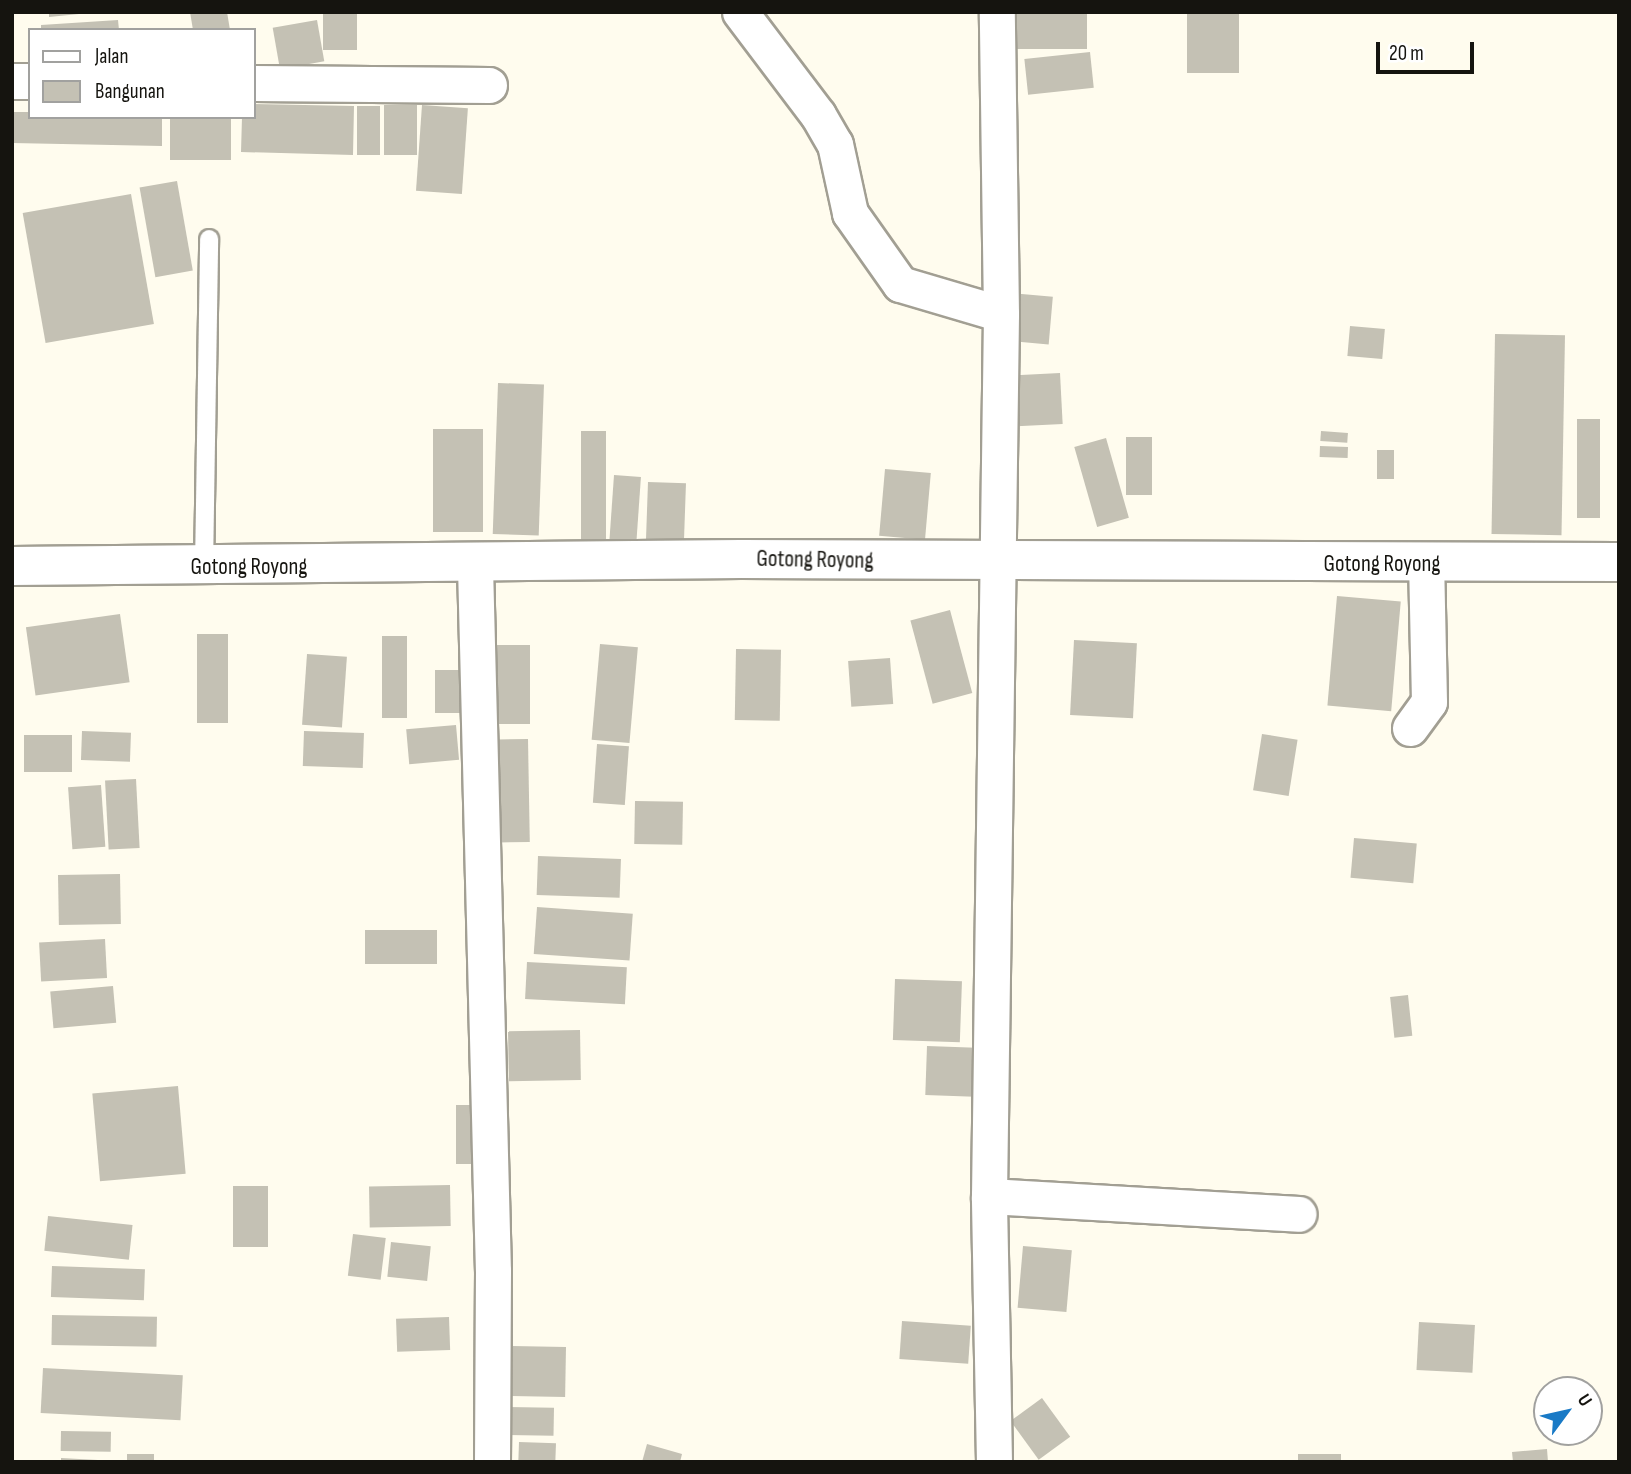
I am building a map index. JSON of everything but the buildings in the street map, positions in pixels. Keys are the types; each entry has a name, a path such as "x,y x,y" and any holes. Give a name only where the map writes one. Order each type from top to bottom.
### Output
{"street":[{"path":"740,12 818,115 835,144 850,213 900,284 1001,314"},
{"path":"994,1462 989,1196 995,563 1001,314 997,12"},
{"path":"256,83 489,86"},
{"name":"Gotong Royong","path":"12,566 204,568 1619,562"},
{"path":"1410,728 1426,713 1431,684 1426,564"},
{"path":"475,566 493,1271 492,1462"},
{"path":"989,1196 1298,1214"}],"lane":[{"path":"204,568 209,239"}]}
